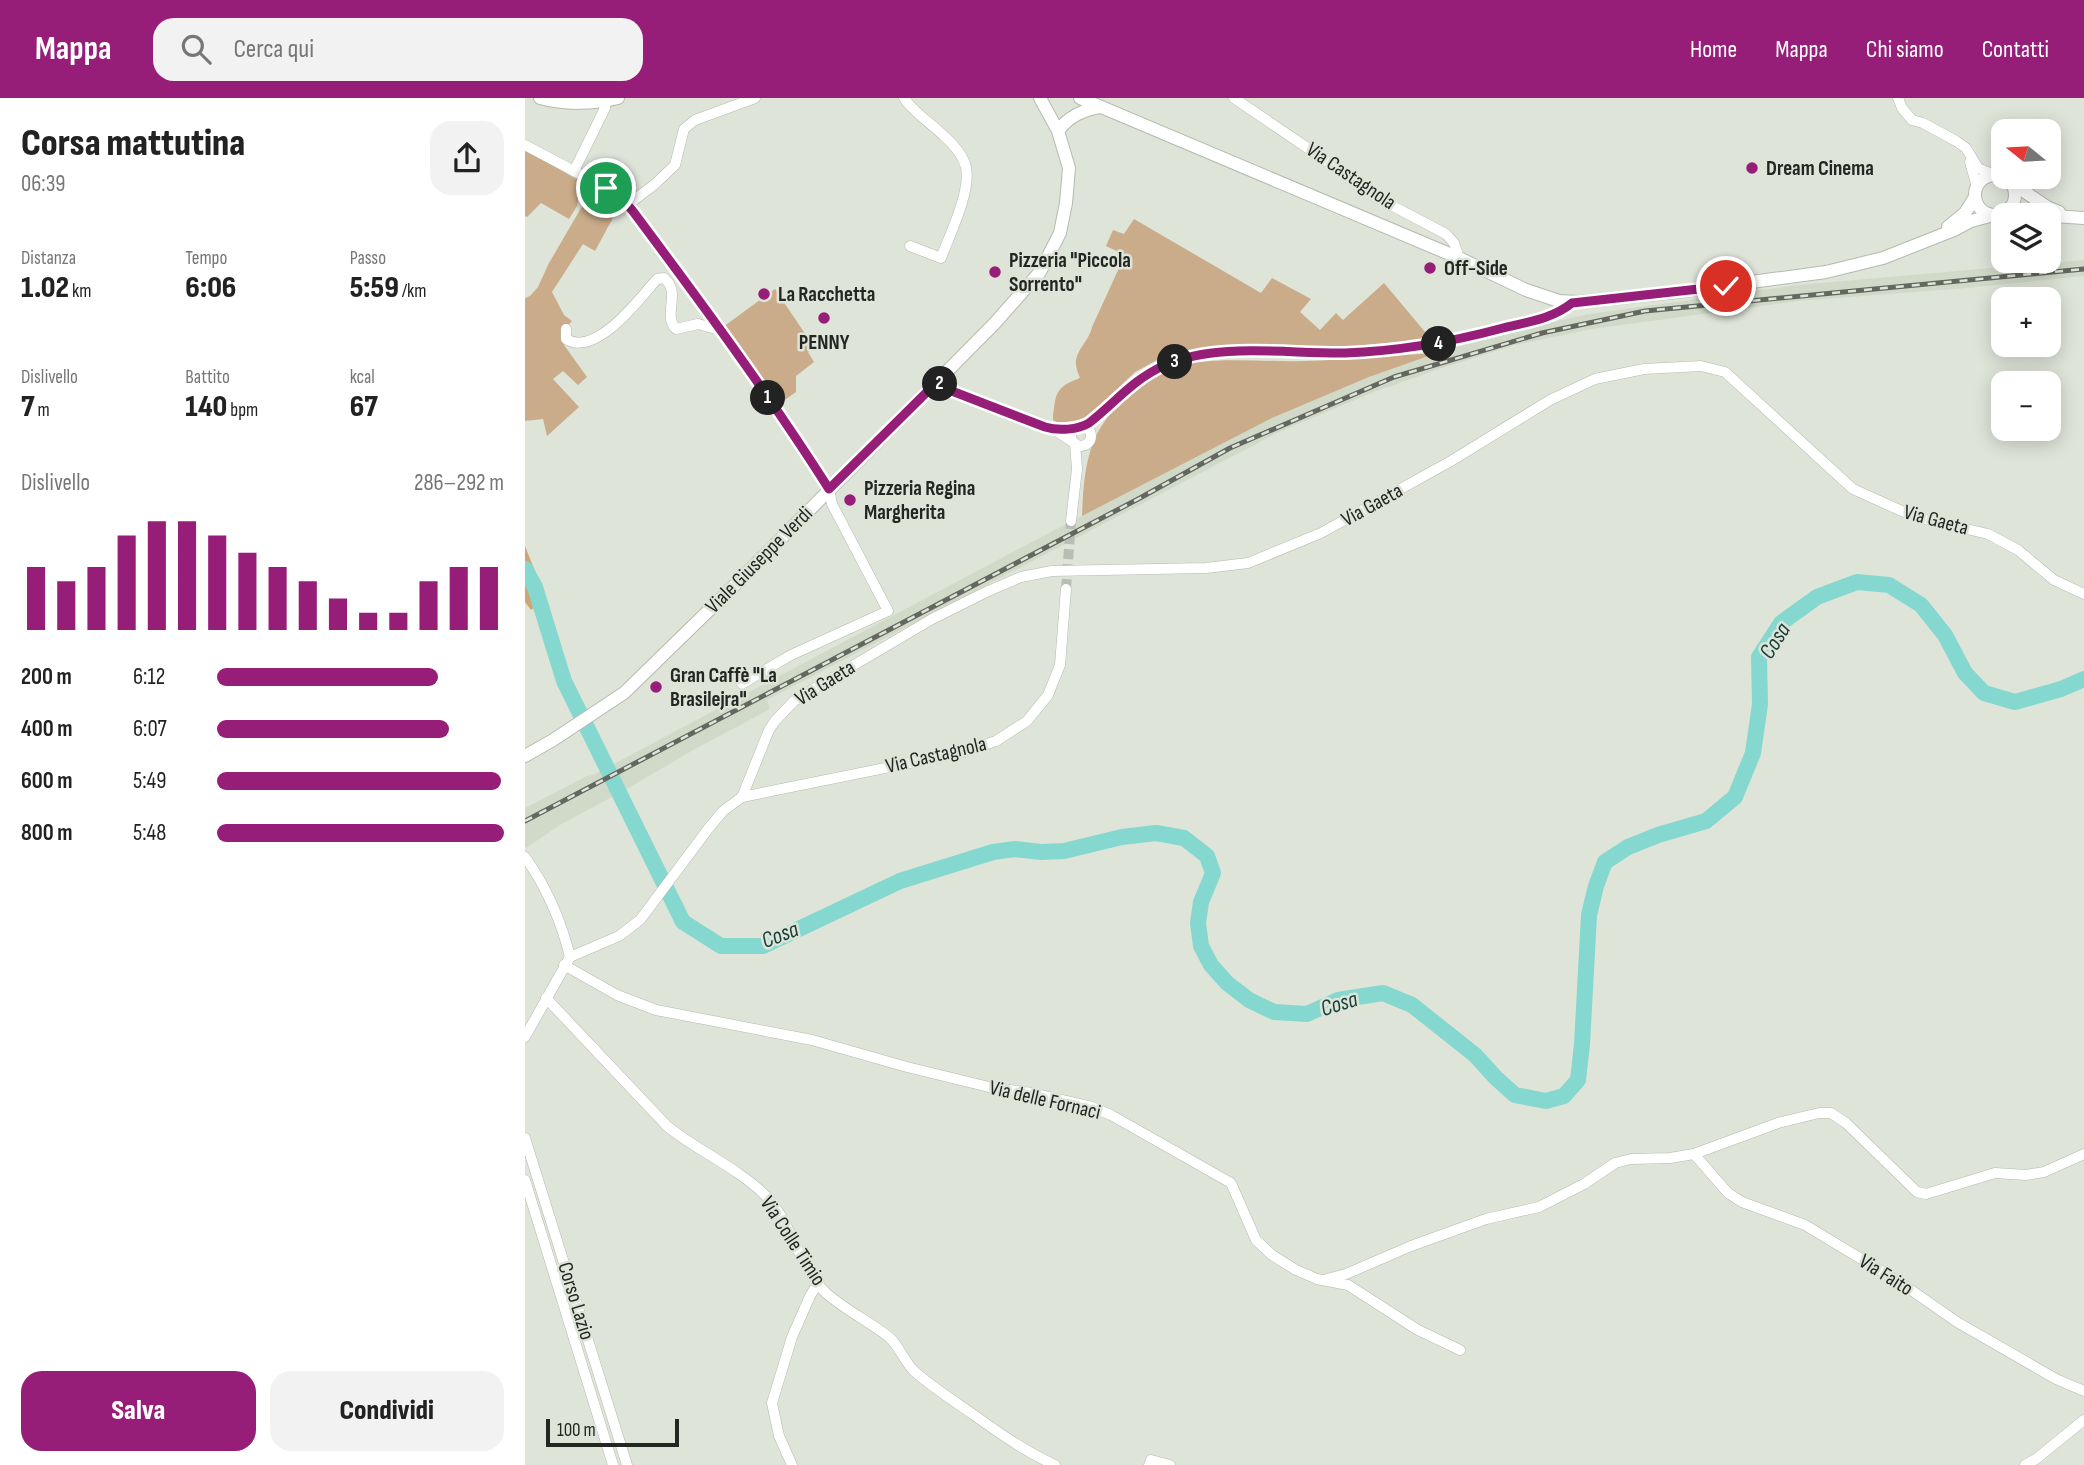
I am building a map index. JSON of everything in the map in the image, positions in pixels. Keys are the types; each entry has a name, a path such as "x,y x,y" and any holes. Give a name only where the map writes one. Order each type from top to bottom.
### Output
{"main road":[{"path":"540,98 566,103 605,102 618,98"},
{"path":"1080,98 1459,258 1536,294 1572,303 1826,272 1883,258 1971,221 1991,216"},
{"name":"Viale Giuseppe Verdi","path":"525,756 624,693 937,382 1040,272 1060,233 1069,168 1058,131 1044,100"},
{"path":"1058,131 1077,113 1100,107"},
{"path":"1937,236 1965,212 1984,178 1991,178"},
{"path":"2020,189 2047,207 2078,218"},
{"path":"1976,192 1980,207 1991,214"}],"street":[{"path":"627,205 654,185 675,164 684,129 706,114 755,98"},
{"path":"904,98 947,138 960,154 966,168 963,197 941,258 910,246"},
{"name":"Via Castagnola","path":"1234,98 1369,193 1446,234 1454,243 1459,258"},
{"path":"1898,98 1912,120 1956,141 1966,148 1978,168 1991,173"},
{"path":"574,172 605,108 605,102"},
{"path":"1956,141 1973,168 1976,192"},
{"path":"525,145 606,188 627,205 789,426 829,489 832,504 888,611 791,655 741,684"},
{"path":"566,329 566,339 572,343 607,333 657,279 664,278 673,289 671,319 676,330 698,324 721,330"},
{"path":"1077,469 1071,434 1103,411 1136,381 1166,365 1198,355 1239,352 1345,353 1450,342 1550,316 1572,303"},
{"name":"Via Gaeta","path":"567,961 619,936 640,920 723,811 742,797 769,730 794,701 932,619 1021,577 1052,571 1206,568 1248,563 1321,533 1451,461 1550,400 1595,379 1644,369 1701,366 1725,372 1853,489 1915,517 1989,534 2018,550 2055,580 2084,594"},
{"path":"937,382 944,388 1053,429 1081,446 1089,439"},
{"path":"1071,521 1081,453 1103,411"},
{"path":"1053,429 1080,426 1088,429 1089,439"},
{"name":"Via Castagnola","path":"742,797 964,752 996,741 1027,721 1048,695 1059,665 1066,589"},
{"path":"525,857 558,914 567,961 525,1037"},
{"name":"Via delle Fornaci","path":"567,961 608,990 656,1010 812,1040 989,1087 1032,1093 1089,1106 1111,1115 1231,1183 1256,1240 1272,1255 1296,1270 1348,1285 1418,1330 1460,1350"},
{"name":"Via Colle Timio","path":"546,998 667,1126 680,1137 726,1163 768,1198 780,1214 824,1292 892,1340 909,1366 928,1382 1000,1433 1055,1465"},
{"path":"1324,1280 1346,1274 1411,1246 1486,1219 1539,1207 1584,1184 1615,1163 1631,1159 1694,1154 1778,1123 1819,1113 1831,1113 1846,1123 1917,1192 1926,1194 1995,1173 2026,1175 2044,1172 2084,1154"},
{"name":"Corso Lazio","path":"525,1138 627,1465"},
{"name":"Via Faito","path":"1694,1154 1728,1193 1742,1202 1805,1225 1901,1283 1957,1322 2056,1379 2084,1391"},
{"name":"Corso Lazio","path":"525,1180 613,1465"},
{"path":"792,1465 774,1421 772,1403 792,1337 818,1283"},
{"path":"2025,1465 2084,1420"},
{"path":"1149,1465 1151,1460 1170,1465"}],"shaded area":[{"path":"525,149 583,183 577,206 569,219 541,203 525,216"},
{"path":"594,186 621,203 595,251 583,244 552,292 564,315 572,321 562,332 564,345 587,377 578,385 563,371 553,379 579,407 547,436 543,419 525,421 525,298 538,287"},
{"path":"1134,219 1261,293 1272,278 1311,299 1300,312 1320,330 1336,313 1343,320 1384,283 1431,339 1354,346 1241,346 1183,352 1159,359 1135,372 1086,419 1058,423 1053,420 1057,396 1066,384 1080,378 1076,365 1077,356 1089,336 1125,255 1106,246 1113,230 1124,234"},
{"path":"2084,260 2084,276 1799,301 1592,329 1515,345 1374,392 1279,432 767,700 770,709 525,847 525,808 593,775 1043,536 1272,418 1369,377 1511,331 1589,314 1798,285 1991,268 1991,273 2061,273 2061,262"},
{"path":"775,289 814,347 808,352 814,362 796,376 796,392 779,404 723,327"},
{"path":"1437,353 1369,377 1272,418 1082,516 1088,461 1100,428 1135,389 1166,371 1182,365 1211,361 1321,360"},
{"path":"525,546 546,599 531,610 525,602"}],"waterway":[{"name":"Cosa","path":"525,569 535,587 564,681 683,922 721,946 763,946 900,881 993,852 1015,849 1064,851 1122,837 1156,833 1184,838 1207,856 1213,873 1201,902 1198,923 1201,946 1211,965 1227,983 1249,1000 1274,1012 1307,1014 1338,1000 1383,993 1412,1005 1475,1055 1515,1095 1546,1101 1564,1096 1578,1080 1589,915 1605,862 1628,847 1706,821 1735,797 1753,753 1760,704 1759,657 1781,623 1817,597 1857,582 1889,585 1921,605 1945,635 1965,673 1984,693 2015,702 2061,689 2084,679"}],"tunnel":[{"path":"1066,589 1071,521"}],"railway":[{"path":"525,821 1140,498 1230,448 1394,377 1542,333 1645,311 2084,269"}],"place":[{"name":"Dream Cinema","path":"1752,168"},
{"name":"Off-Side","path":"1430,268"},
{"name":"Pizzeria \"Piccola Sorrento\"","path":"995,272"},
{"name":"La Racchetta","path":"764,294"},
{"name":"PENNY","path":"824,318"},
{"name":"Pizzeria Regina Margherita","path":"850,500"},
{"name":"Gran Caffè \"La Brasilejra\"","path":"656,687"}],"route":[{"path":"606,188 632,210 700,301 789,426 829,489 937,382 944,388 1045,427 1069,428 1089,423 1136,381 1166,365 1198,355 1239,352 1345,353 1402,349 1450,342 1550,316 1572,303 1726,286"}]}
